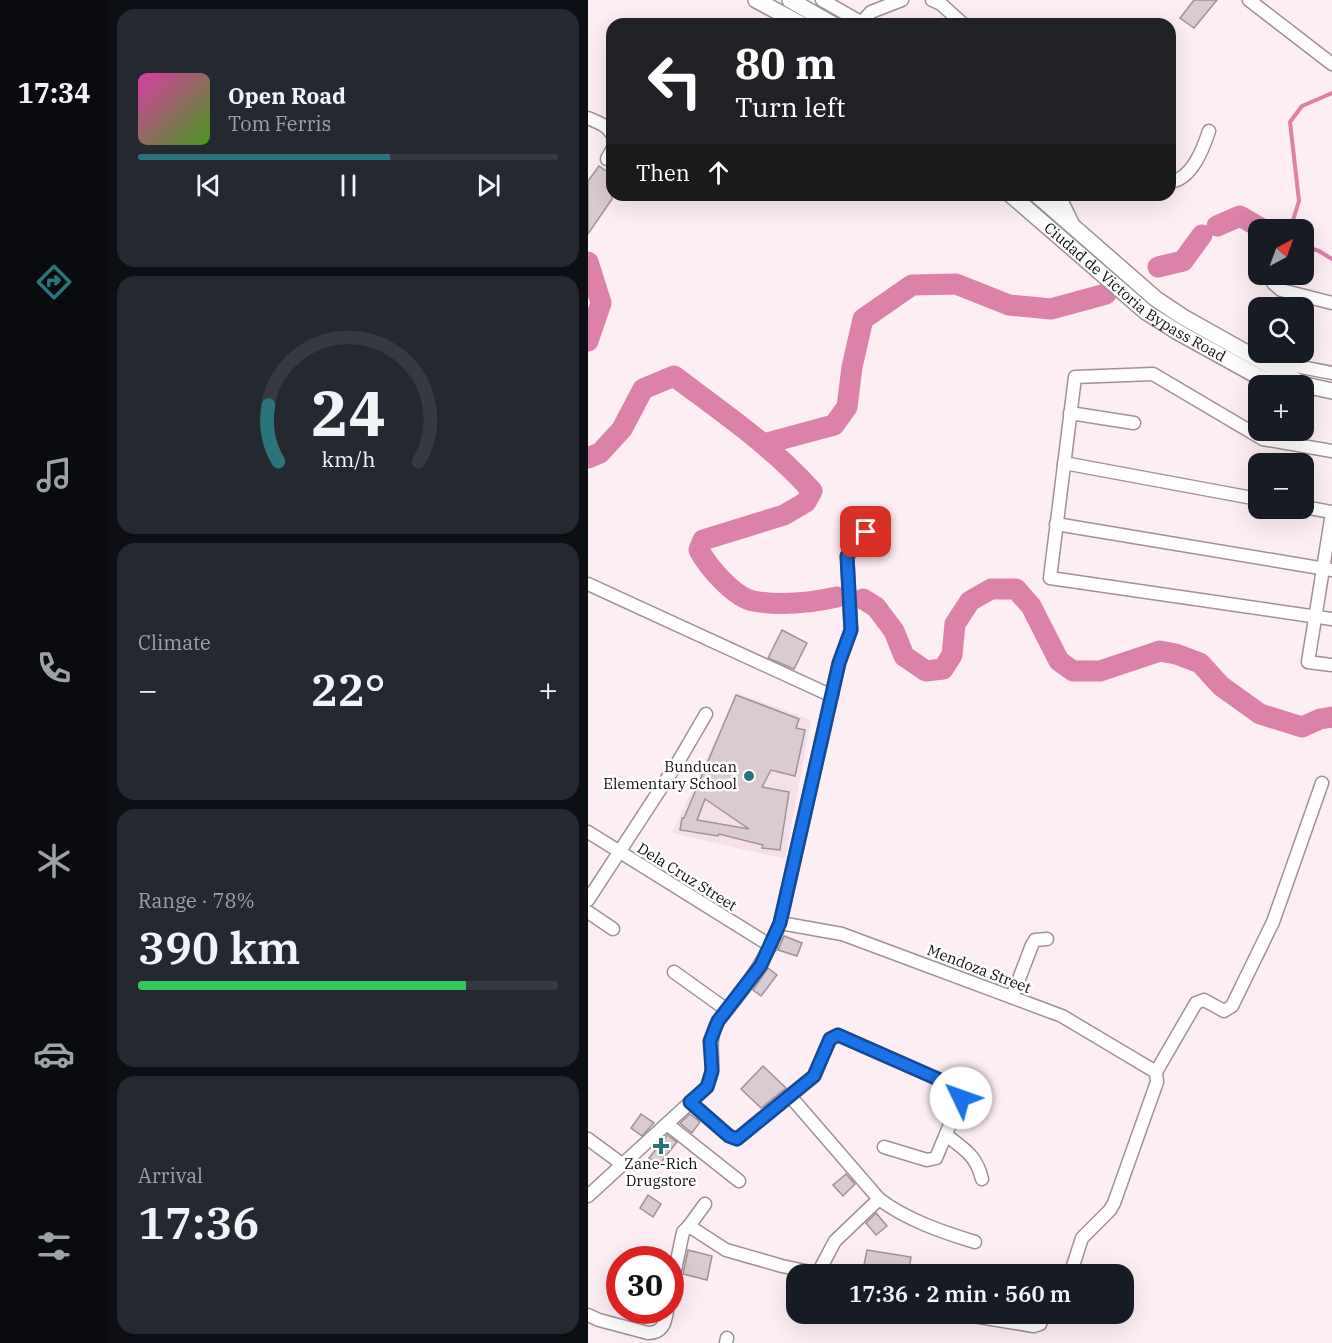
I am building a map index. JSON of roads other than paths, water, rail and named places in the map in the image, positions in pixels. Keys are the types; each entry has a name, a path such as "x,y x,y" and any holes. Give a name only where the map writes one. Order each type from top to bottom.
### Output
{"main road":[{"path":"756,0 790,18"},
{"path":"790,0 822,18"},
{"name":"Ciudad de Victoria Bypass Road","path":"1018,201 1146,312 1256,375"},
{"name":"Ciudad de Victoria Bypass Road","path":"1044,201 1156,299 1183,317 1286,375"},
{"path":"1097,269 1108,257"},
{"path":"1146,312 1156,299"},
{"name":"Ciudad de Victoria Bypass Road","path":"1314,387 1332,391"}],"street":[{"path":"822,0 854,18"},
{"path":"867,18 872,12 902,0"},
{"path":"932,0 956,18"},
{"path":"1249,0 1332,64"},
{"path":"588,118 606,127"},
{"path":"1176,181 1200,155 1209,131"},
{"name":"Ciudad de Victoria Bypass Road","path":"1062,201 1075,227"},
{"path":"1275,285 1281,290 1332,303"},
{"path":"1270,365 1291,365 1332,373"},
{"path":"1332,452 1263,439 1153,374 1075,377 1050,578 1332,620"},
{"path":"1070,413 1134,423"},
{"path":"1064,463 1248,497"},
{"path":"1314,509 1332,512 1328,569 1308,662 1332,665"},
{"path":"1056,524 1328,569"},
{"path":"588,1196 707,1087 712,1071 710,1041 713,1032 761,965 771,946 780,923 839,663 851,630 847,556 866,532"},
{"path":"588,584 832,696"},
{"path":"588,900 678,762 706,714"},
{"path":"1074,1264 1082,1238 1114,1203 1158,1082 1156,1072 1198,1001 1208,1001 1224,1011 1232,1006 1273,922 1322,783"},
{"name":"Dela Cruz Street","path":"588,832 771,946"},
{"path":"588,912 613,929"},
{"name":"Mendoza Street","path":"780,923 842,934 1062,1016 1156,1072"},
{"path":"1012,997 1035,940 1047,939"},
{"path":"674,972 727,1010"},
{"path":"690,1102 729,1136 737,1139 814,1076 832,1037 841,1035 959,1089 961,1098 936,1158 930,1161 885,1147"},
{"path":"790,1096 879,1199 896,1211 954,1236 975,1242"},
{"path":"667,1124 739,1181"},
{"path":"946,1135 969,1153 978,1165 982,1179"},
{"path":"588,1139 621,1164"},
{"path":"825,1264 835,1241 879,1199"},
{"path":"679,1246 682,1232 705,1203"},
{"path":"689,1226 726,1250 786,1267"},
{"path":"588,1315 606,1322"},
{"path":"615,1324 655,1333 664,1324"},
{"path":"1022,1324 1034,1326 1040,1324"}],"waterway":[{"path":"1293,219 1299,201 1290,122 1302,106 1332,93"},
{"path":"1217,226 1240,216 1248,221"},
{"path":"1158,267 1183,261 1202,235"},
{"path":"1314,249 1332,259"},
{"path":"588,262 601,303 588,341"},
{"path":"763,444 834,425 847,407 852,367 863,319 912,285 956,284 1009,305 1051,309 1106,294"},
{"path":"588,458 600,453 622,429 643,389 674,376 763,444 812,491 806,502 784,515 703,540 699,550 709,565 730,588 753,601 795,603 837,597"},
{"path":"863,599 876,607 894,631 904,656 926,671 943,669 952,655 955,624 970,601 991,589 1016,589 1031,606 1059,661 1073,671 1100,671 1160,651 1200,663 1221,686 1260,714 1302,727 1320,719 1332,717"}],"place":[{"name":"Bunducan Elementary School","path":"749,776"},
{"name":"Zane-Rich Drugstore","path":"661,1146"}]}
